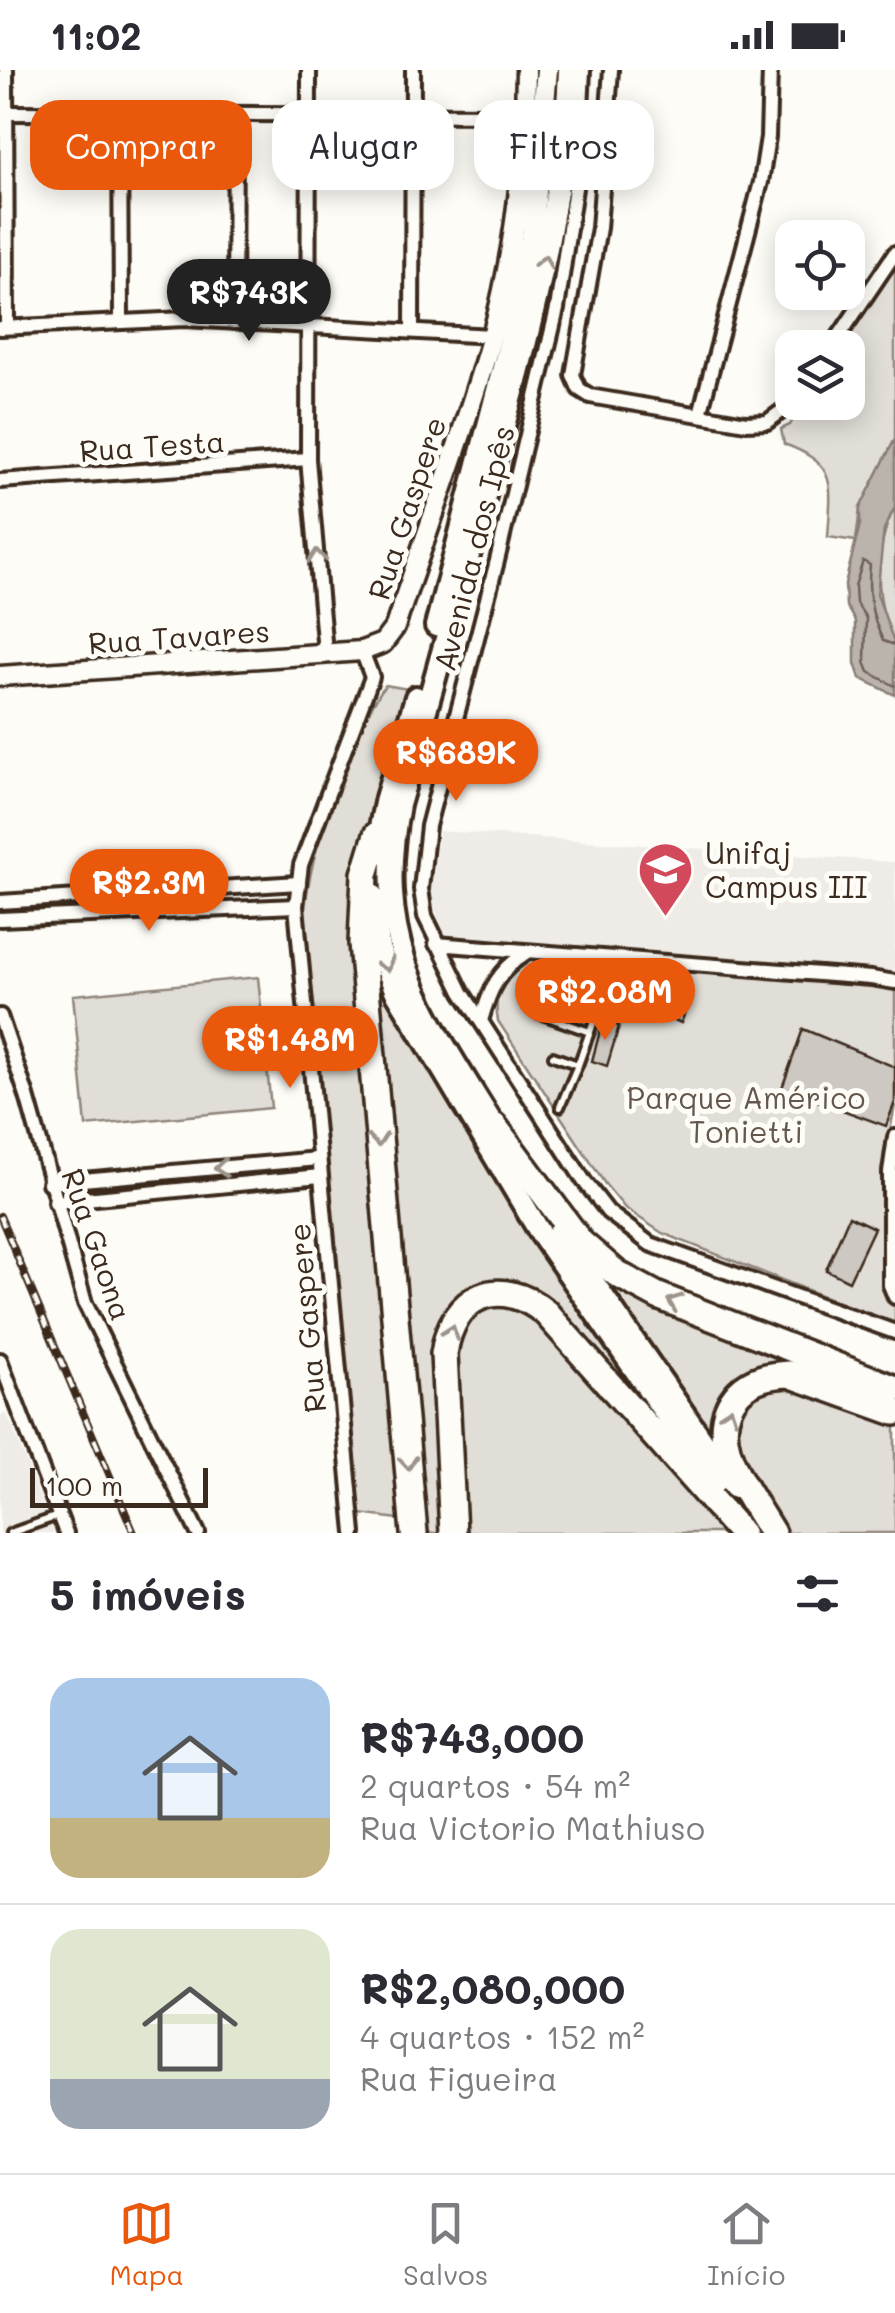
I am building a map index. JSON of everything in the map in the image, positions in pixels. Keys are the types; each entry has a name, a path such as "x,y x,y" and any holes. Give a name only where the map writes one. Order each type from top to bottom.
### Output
{"highway":[{"path":"376,834 365,874 362,943 414,1533"},
{"path":"494,1126 581,1243 618,1274 658,1296 895,1388"},
{"path":"453,1533 444,1354 447,1336 458,1312 468,1304 501,1292 530,1300 546,1314 742,1533"},
{"path":"770,1533 733,1464 723,1435 724,1417 743,1388 772,1374 789,1374 895,1412"}],"main road":[{"path":"546,70 534,215 510,341 433,638 376,834 374,914 379,948 395,990 562,1268 749,1533"},
{"path":"569,70 550,237 527,342 399,806 390,865 392,920 407,971 432,1024 558,1231 770,1533"}],"street":[{"path":"6,70 3,328 121,320 492,336"},
{"path":"310,70 310,100"},
{"path":"412,70 412,100"},
{"name":"Rua Gaspere","path":"525,100 526,70"},
{"name":"Avenida dos Ipês","path":"583,70 578,168 558,309 428,826 421,889 425,916 436,944 481,1021 608,1212 650,1244 895,1332"},
{"path":"611,70 599,228 573,375 579,389 590,396 746,422 767,422 775,416"},
{"path":"700,414 761,182 768,137 770,70"},
{"path":"3,113 30,113"},
{"path":"120,190 121,320"},
{"path":"234,322 235,190"},
{"path":"310,190 308,460 325,652"},
{"path":"412,190 412,331"},
{"name":"Rua Gaspere","path":"354,1533 296,906 308,847 372,677 362,651 383,643 395,627 492,336 508,260 516,190"},
{"path":"843,330 895,253"},
{"name":"Rua Testa","path":"0,481 308,460"},
{"name":"Rua Tavares","path":"0,676 362,651"},
{"path":"0,902 299,883"},
{"path":"0,919 296,906"},
{"path":"436,944 895,982"},
{"path":"481,1021 497,976 528,951"},
{"name":"Rua Gaona","path":"0,1016 27,1096 85,1303 198,1533"},
{"path":"895,1138 890,1172 890,1285 895,1297"},
{"path":"49,1183 318,1159"},
{"path":"55,1202 320,1176"},
{"path":"0,1360 66,1533"}],"lane":[{"path":"560,1107 616,960"},
{"path":"561,989 600,1002"},
{"path":"536,1013 590,1032"},
{"path":"553,1056 578,1066"},
{"path":"10,1533 59,1516"}],"shaded area":[{"name":"Unifaj Campus III","path":"439,831 895,862 895,979 444,942 431,894"},
{"path":"7,1413 54,1533 0,1533 0,1416"}],"green space":[{"path":"895,262 895,439 860,508 856,541 828,537 828,478 814,460 784,444 781,429 793,420 865,420 865,330 849,330"},
{"path":"895,507 895,645 883,611 879,576 883,541"},
{"path":"385,685 408,689 356,883 406,1520 360,1514 304,918 307,891 332,797 357,735"},
{"name":"Parque Américo Tonietti","path":"536,958 895,986 895,1105 883,1168 887,1295 895,1300 895,1324 662,1233 625,1208 605,1184 498,1021 497,999 504,983"},
{"path":"375,967 408,1034 536,1249 700,1479 546,1303 460,1299 445,1533 419,1533"},
{"path":"258,977 271,1108 86,1126 73,995"},
{"path":"592,1263 895,1396 768,1367 715,1443"},
{"path":"496,1303 533,1314 728,1533 465,1533 454,1347 471,1312"},
{"path":"758,1385 795,1385 895,1423 895,1533 782,1533 739,1462 732,1416"}],"water":[{"path":"895,439 895,507 884,529 877,594 895,645 895,695 860,678 855,663 855,621 846,606 845,584 860,524 860,508"}],"building":[{"path":"675,1002 687,1007 681,1023 670,1018"},
{"path":"603,1020 619,1026 607,1066 592,1061"},
{"path":"803,1029 895,1067 895,1102 886,1126 782,1088"},
{"path":"849,1216 874,1228 849,1281 826,1270"}],"railway":[{"path":"0,1216 134,1533"}],"place":[{"name":"Unifaj Campus III","path":"666,918"}]}
